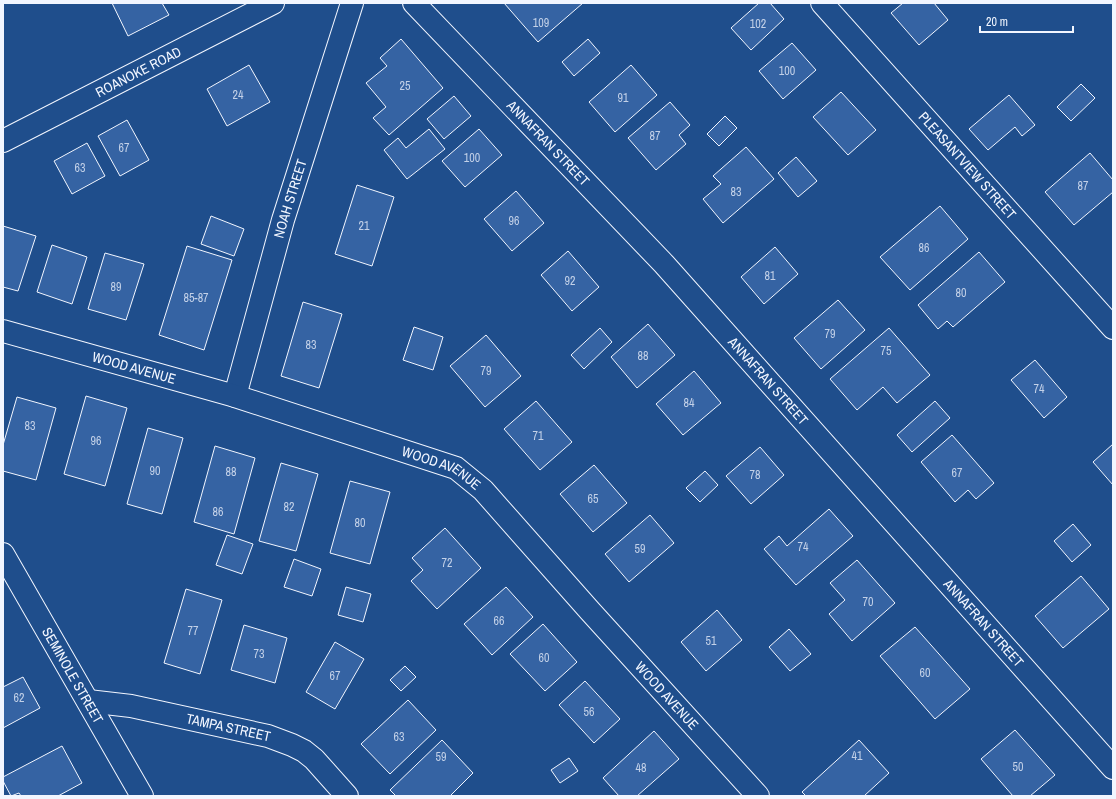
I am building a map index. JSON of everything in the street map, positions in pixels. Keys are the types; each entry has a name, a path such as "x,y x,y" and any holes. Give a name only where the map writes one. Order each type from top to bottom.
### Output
{"street":[{"name":"ROANOKE ROAD","path":"3,141 273,3"},
{"name":"NOAH STREET","path":"235,396 283,220 352,3"},
{"name":"ANNAFRAN STREET","path":"414,3 664,264 1113,768"},
{"name":"PLEASANTVIEW STREET","path":"822,3 1113,328"},
{"name":"WOOD AVENUE","path":"3,331 235,396 456,468 484,490 590,611 758,796"},
{"name":"SEMINOLE STREET","path":"3,554 142,796"},
{"name":"TAMPA STREET","path":"88,701 132,706 268,736 304,751 314,759 347,796"}],"building":[{"path":"112,3 162,3 169,15 128,36"},
{"path":"504,3 583,3 538,42"},
{"path":"759,3 770,3 784,19 751,50 731,28"},
{"path":"903,3 934,3 948,20 919,45 891,13"},
{"path":"401,39 443,88 389,135 373,118 386,107 366,83 387,66 380,58"},
{"path":"588,39 600,53 574,76 562,62"},
{"path":"792,43 816,70 783,99 759,71"},
{"path":"249,65 270,102 227,126 207,89"},
{"path":"631,65 657,95 615,132 589,102"},
{"path":"1081,84 1095,98 1071,121 1057,107"},
{"path":"841,92 876,130 848,155 813,117"},
{"path":"1009,95 1035,125 1022,136 1015,127 988,150 969,129"},
{"path":"454,96 471,116 444,139 427,119"},
{"path":"670,102 690,125 679,135 686,144 656,170 628,138"},
{"path":"725,116 737,128 719,146 707,134"},
{"path":"127,120 149,160 120,176 98,136"},
{"path":"429,129 445,149 407,179 384,150 398,138 406,148"},
{"path":"479,129 502,155 465,187 442,161"},
{"path":"87,143 105,176 72,194 54,161"},
{"path":"746,147 774,179 723,223 703,199 721,184 713,176"},
{"path":"1090,153 1113,180 1113,192 1074,225 1045,192"},
{"path":"796,157 817,181 798,197 778,173"},
{"path":"357,185 394,197 372,266 335,254"},
{"path":"516,191 544,223 512,251 484,219"},
{"path":"940,206 968,239 910,290 880,257"},
{"path":"211,216 244,229 234,256 201,244"},
{"path":"3,226 36,236 18,291 3,287"},
{"path":"52,245 87,257 72,304 37,292"},
{"path":"187,246 232,260 204,350 159,335"},
{"path":"775,247 798,274 764,304 741,277"},
{"path":"568,251 599,287 572,311 541,275"},
{"path":"979,252 1005,282 953,327 947,321 938,329 918,305"},
{"path":"105,253 144,264 126,320 88,309"},
{"path":"838,300 865,330 821,369 794,338"},
{"path":"303,302 342,314 319,388 281,376"},
{"path":"648,324 675,355 637,388 611,357"},
{"path":"414,327 443,337 433,370 403,360"},
{"path":"600,328 612,342 584,369 571,355"},
{"path":"889,328 930,375 897,403 883,387 857,410 830,379"},
{"path":"486,335 521,376 485,407 450,366"},
{"path":"1035,360 1067,397 1044,418 1011,380"},
{"path":"694,371 721,403 683,435 656,404"},
{"path":"86,396 127,408 105,486 64,474"},
{"path":"17,397 56,408 36,480 3,471 3,445"},
{"path":"536,401 572,442 540,470 504,429"},
{"path":"935,401 950,418 912,452 897,435"},
{"path":"148,428 183,438 162,514 127,504"},
{"path":"952,435 994,483 976,499 968,490 955,502 921,462"},
{"path":"1113,444 1113,485 1093,462"},
{"path":"215,446 255,458 234,534 194,522"},
{"path":"760,447 784,475 751,504 726,476"},
{"path":"281,463 318,474 296,551 259,541"},
{"path":"594,465 627,503 593,532 560,494"},
{"path":"705,471 718,485 700,502 686,488"},
{"path":"350,481 390,492 370,564 330,553"},
{"path":"829,509 853,536 796,585 764,549 779,536 787,546"},
{"path":"650,515 674,543 629,582 605,554"},
{"path":"1073,524 1091,545 1072,562 1054,541"},
{"path":"445,528 481,568 437,609 411,581 423,570 412,558"},
{"path":"227,535 253,544 242,574 216,565"},
{"path":"294,559 321,569 312,596 284,587"},
{"path":"857,560 895,603 852,641 829,614 845,600 830,583"},
{"path":"1081,576 1109,609 1063,648 1035,616"},
{"path":"346,587 371,594 363,622 338,615"},
{"path":"506,587 533,617 492,655 464,624"},
{"path":"186,589 222,600 200,674 164,663"},
{"path":"717,610 742,640 706,671 681,642"},
{"path":"543,624 577,662 545,691 510,654"},
{"path":"244,625 287,638 275,683 231,670"},
{"path":"915,627 970,689 935,719 880,656"},
{"path":"789,629 811,654 790,671 769,647"},
{"path":"335,642 364,659 335,709 306,692"},
{"path":"405,666 416,677 401,691 390,680"},
{"path":"23,677 40,708 3,728 3,687"},
{"path":"585,681 620,719 594,743 559,705"},
{"path":"408,700 436,730 390,774 361,744"},
{"path":"1015,730 1055,775 1030,796 1013,796 981,759"},
{"path":"654,731 679,759 637,796 619,796 603,778"},
{"path":"442,740 473,773 450,796 396,796 390,790"},
{"path":"859,740 889,773 864,796 806,796 802,792"},
{"path":"62,746 82,783 58,796 21,796 19,793 11,796 3,781 3,777"},
{"path":"569,758 578,771 560,783 551,770"}]}
